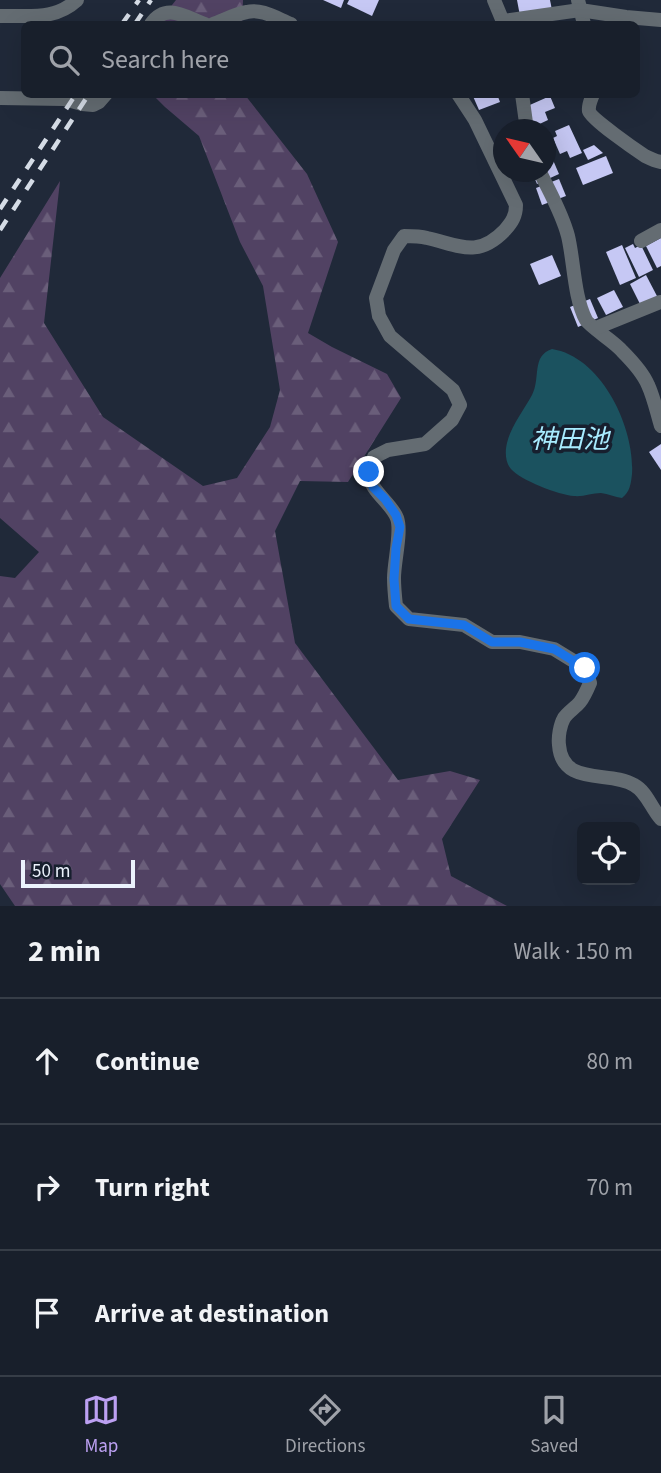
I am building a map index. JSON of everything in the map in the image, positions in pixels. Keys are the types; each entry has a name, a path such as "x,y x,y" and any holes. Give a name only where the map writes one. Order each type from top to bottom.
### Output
{"street":[{"path":"0,16 52,15 68,8 77,0"},
{"path":"494,0 502,21"},
{"path":"221,21 255,11 283,21"},
{"path":"516,21 581,11 661,20"},
{"path":"154,21 166,12 197,21"},
{"path":"0,98 64,99 93,105 102,98"},
{"path":"461,98 475,120 516,205 516,213 495,239 475,248 461,248 424,237 404,236 385,269 376,298 379,316 390,336 453,390 460,405 452,420 425,444 387,450 374,457 369,472 373,487 396,515 400,527 394,568 396,606 409,619 464,625 492,642 520,642 554,649 585,668 590,683 582,700 564,718 558,740 560,755 567,766 593,777 626,781 636,786 661,819"},
{"path":"523,98 525,119"},
{"path":"592,98 589,110 598,122 643,155 661,162"},
{"path":"545,182 567,235 583,313 588,323 622,350 648,383 661,426"},
{"path":"641,241 661,230"},
{"path":"596,328 660,302"}],"green space":[{"path":"176,0 243,0 242,21 159,21"},
{"path":"156,98 247,98 307,174 338,242 308,333 387,374 401,398 348,482 300,481 275,531 295,643 398,780 450,771 480,780 442,839 451,876 507,906 15,906 0,884 0,576 15,578 39,552 0,518 0,278 60,181 44,323 103,417 203,486 237,478 270,427 280,390 263,286 240,242 199,136"}],"water":[{"name":"神田池","path":"552,349 570,355 586,365 612,397 621,416 628,436 632,474 631,484 622,498 601,493 577,496 559,493 523,478 511,469 508,463 506,449 509,437 535,388 541,357"}],"building":[{"path":"323,0 344,0 341,8"},
{"path":"349,0 379,0 372,16 347,4"},
{"path":"517,0 550,0 553,15 521,21"},
{"path":"474,98 498,98 500,102 479,110"},
{"path":"551,98 555,108 545,112 548,119 527,119 523,108"},
{"path":"569,125 582,153 570,158 567,151 560,154 556,145 556,131"},
{"path":"594,145 603,153 588,160 583,150"},
{"path":"606,156 613,173 583,185 576,168"},
{"path":"559,179 566,196 542,205 536,188"},
{"path":"661,238 661,266 657,268 646,246"},
{"path":"633,244 635,248 641,245 653,270 639,277 625,248"},
{"path":"622,245 636,278 620,285 606,252"},
{"path":"552,255 561,276 539,285 530,264"},
{"path":"646,275 658,298 641,306 630,284"},
{"path":"614,290 623,307 606,315 597,298"},
{"path":"590,299 598,318 578,327 570,307"},
{"path":"661,444 661,470 649,452"}],"railway":[{"path":"124,21 139,0"},
{"path":"137,21 151,0"},
{"path":"0,209 73,98"},
{"path":"0,230 86,98"}],"route":[{"path":"369,472 373,487 396,515 400,527 394,579 396,606 409,619 464,625 492,642 520,642 554,649 585,668"}]}
